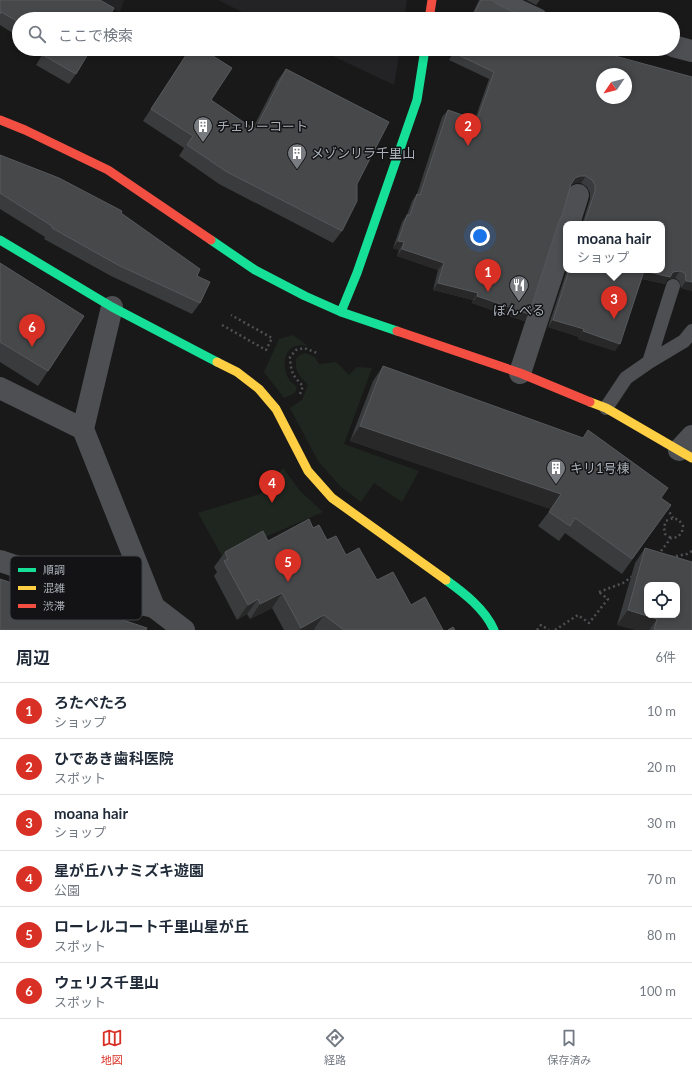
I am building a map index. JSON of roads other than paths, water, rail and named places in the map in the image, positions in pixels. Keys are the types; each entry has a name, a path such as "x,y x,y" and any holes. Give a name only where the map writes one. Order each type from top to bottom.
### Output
{"street":[{"path":"430,12 432,0"},
{"path":"497,0 522,12"},
{"path":"680,48 692,51"},
{"path":"341,312 357,273 417,100 424,56"},
{"path":"0,120 25,130 108,170 255,270 305,296 341,312 520,373 606,408 688,448"},
{"path":"570,221 578,195"},
{"path":"0,240 112,307 237,372 259,389 276,409 308,471 332,498 468,596 491,623 494,630"},
{"path":"520,373 563,241"},
{"path":"112,307 84,429 134,556"},
{"path":"0,388 84,429"},
{"path":"0,561 10,564"},
{"path":"142,576 154,607"},
{"path":"142,604 154,607 184,630"}],"lane":[{"path":"649,362 673,286"},
{"path":"606,408 626,378 684,341 692,331"}],"place":[{"name":"チェリーコート","path":"203,143"},
{"name":"ひであき歯科医院","path":"468,146"},
{"name":"メゾンリラ千里山","path":"297,170"},
{"name":"ろたぺたろ","path":"488,292"},
{"name":"ぼんべる","path":"519,302"},
{"name":"moana hair","path":"614,319"},
{"name":"ウェリス千里山","path":"32,347"},
{"name":"キリ1号棟","path":"556,485"},
{"name":"星が丘ハナミズキ遊園","path":"272,503"},
{"name":"ローレルコート千里山星が丘","path":"288,582"}]}
